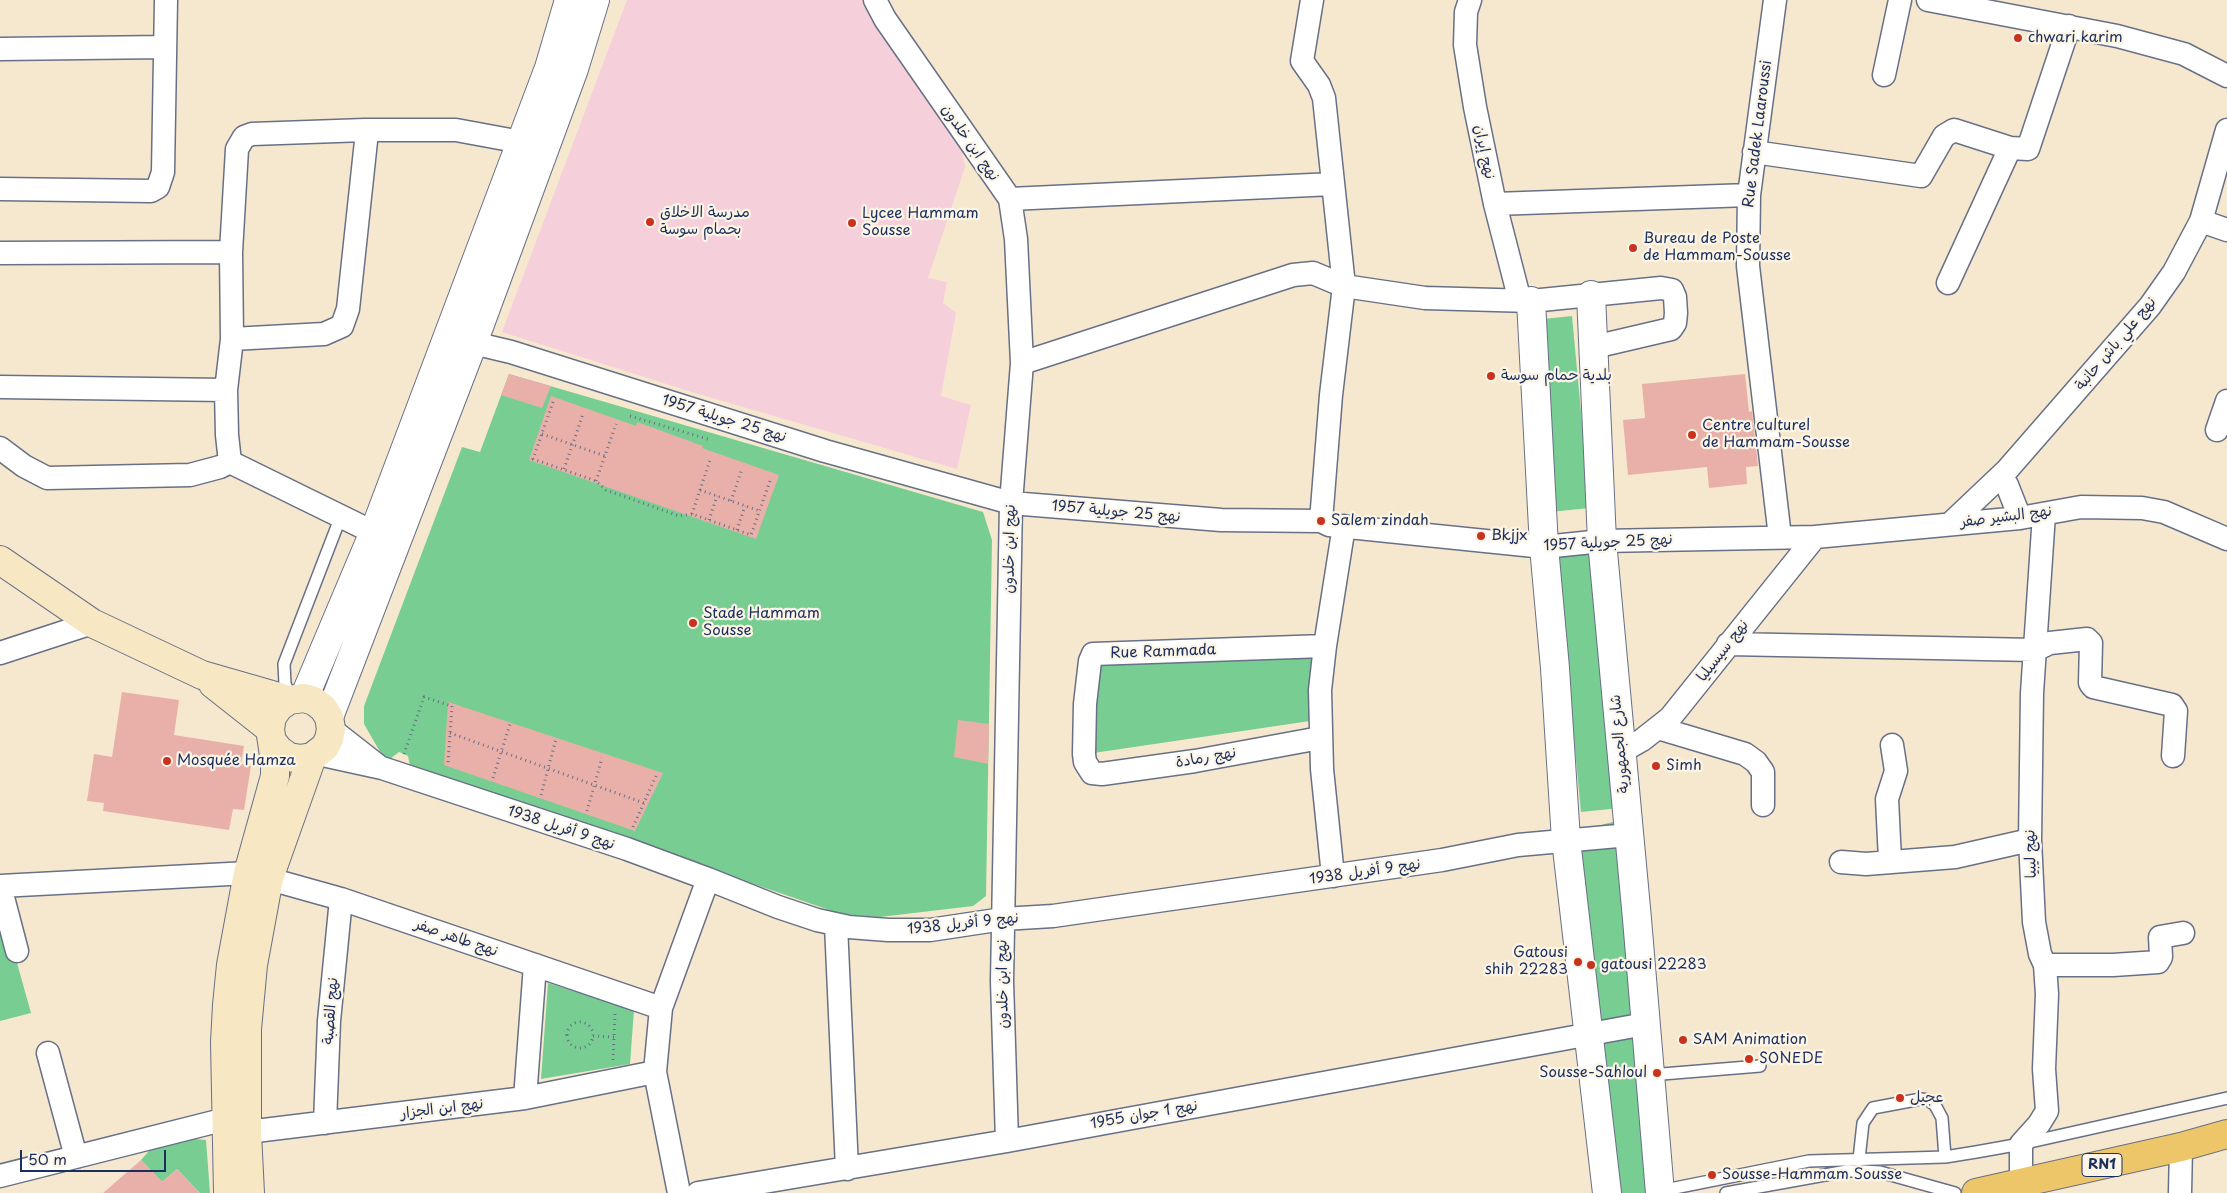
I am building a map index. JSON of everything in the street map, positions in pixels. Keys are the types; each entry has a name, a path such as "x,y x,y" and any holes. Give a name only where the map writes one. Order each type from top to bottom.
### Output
{"main road":[{"path":"0,560 92,623 202,675 295,700 314,701 323,708 330,723 325,747 315,755 300,759 289,757 279,750 271,735 202,675"},
{"path":"259,876 275,776 271,735 272,717 279,707 295,700"},
{"path":"228,1193 233,1129 227,1005 231,965 259,876 315,755"},
{"path":"233,1129 250,1193"},
{"name":"RN1","path":"1976,1193 2181,1147 2227,1134"}],"street":[{"path":"0,189 151,191 158,187 162,172 166,0"},
{"path":"389,771 330,723 385,538 570,0"},
{"path":"295,700 385,538 473,343 574,69 595,0"},
{"name":"نهج ابن خلدون","path":"875,0 885,20 1010,199 1016,239 1022,363 1011,504 1002,981 1007,1140"},
{"path":"1312,0 1302,60 1319,85 1324,98 1344,286 1331,395 1321,521"},
{"name":"نهج إيران","path":"1470,0 1466,12 1465,45 1475,107 1495,204 1526,301"},
{"name":"Rue Sadek Laaroussi","path":"1775,0 1749,195 1748,266 1780,537"},
{"path":"1884,75 1900,0"},
{"path":"1928,0 2069,26 2184,54 2227,76"},
{"path":"1754,152 1920,176 1944,136 1954,130 2010,148 2026,150 2030,146 2069,26"},
{"path":"0,49 165,47"},
{"path":"230,462 226,390 232,339 232,252 237,149 244,137 252,134 432,129 456,130 521,142"},
{"name":"نهج علي باش حانبة","path":"1950,524 2001,476 2150,306 2174,272 2202,221 2227,130"},
{"path":"232,339 324,334 335,331 342,326 348,309 366,141"},
{"path":"1948,283 2010,148"},
{"path":"1010,199 1333,184"},
{"path":"1495,204 1749,195"},
{"path":"2202,221 2227,230"},
{"path":"0,253 232,252"},
{"path":"1022,363 1293,275 1313,273 1344,286 1425,298 1526,301 1668,288 1673,294 1676,306 1675,323 1671,329 1594,347"},
{"name":"شارع الجمهورية","path":"1591,295 1602,542 1660,1192"},
{"path":"1526,301 1555,668 1566,840 1607,1193"},
{"name":"نهج 25 جويلية 1957","path":"473,343 511,352 825,451 1011,504 1221,520 1321,521 1329,525 1544,547 1602,542 1780,537"},
{"path":"0,388 226,390"},
{"path":"2217,430 2227,401"},
{"path":"0,448 24,466 46,478 190,475 220,467 230,462"},
{"path":"230,462 385,538"},
{"path":"2001,476 2010,492 2020,518"},
{"name":"نهج البشير صفر","path":"1780,537 1816,537 2020,518 2081,507 2153,509 2227,539"},
{"name":"نهج ليبيا","path":"2021,1144 2039,1124 2047,1110 2044,1069 2047,994 2044,965 2034,922 2030,840 2032,693 2044,514"},
{"path":"1332,876 1320,738 1320,690 1344,526"},
{"name":"نهج سيسيليا","path":"1621,752 1658,728 1682,705 1728,644 1816,537"},
{"path":"0,653 92,623"},
{"path":"1728,644 2035,650 2050,643 2087,639 2092,643 2090,683 2093,687 2172,705 2176,711 2172,756"},
{"name":"Rue Rammada","path":"1092,773 1085,762 1084,754 1085,704 1090,661 1093,654 1325,646"},
{"path":"1658,728 1745,754 1756,762 1763,772 1763,805"},
{"name":"نهج رمادة","path":"1092,773 1102,774 1195,761 1320,738"},
{"path":"1890,860 1887,799 1896,772 1892,745"},
{"path":"315,755 389,771"},
{"name":"نهج 9 أفريل 1938","path":"389,771 708,878 778,907 836,925 888,930 930,930 1003,919 1053,916 1442,860 1518,846 1629,835"},
{"path":"1841,862 1866,864 1890,860 1955,857 2030,840"},
{"name":"نهج طاهر صفر","path":"0,886 259,876 340,899 661,1008"},
{"path":"679,1193 655,1072 661,1008 708,878"},
{"path":"0,886 17,951"},
{"name":"نهج القصبة","path":"325,1123 329,1021 340,899"},
{"path":"836,925 847,1169"},
{"path":"2044,965 2113,965 2158,962 2161,957 2160,938 2184,933"},
{"path":"525,1098 535,964"},
{"name":"نهج 1 جوان 1955","path":"698,1193 847,1169 1645,1024"},
{"path":"48,1053 76,1157"},
{"name":"نهج ابن الجزار","path":"0,1176 76,1157 233,1129 325,1123 525,1098 655,1072"},
{"path":"2021,1144 2021,1184"},
{"path":"2180,1193 2181,1147"}],"lane":[{"path":"295,700 285,684 284,664 341,516"},
{"path":"1650,1075 1760,1066"},
{"path":"1660,1192 1809,1161 1945,1157 2021,1144 2227,1098"},
{"path":"1859,1159 1863,1123 1873,1108 1921,1099 1928,1100 1935,1105 1942,1118 1945,1157"},
{"path":"1726,1193 1847,1171 1864,1170 1880,1172 1956,1193"}],"path":[{"path":"553,402 533,459 596,481 606,490 679,516 692,514 751,535 771,478"},
{"path":"564,469 583,414"},
{"path":"630,416 711,440"},
{"path":"596,481 616,424"},
{"path":"542,434 605,456"},
{"path":"692,514 711,457"},
{"path":"731,501 742,469"},
{"path":"700,490 760,511"},
{"path":"709,520 717,496"},
{"path":"736,530 745,506"},
{"path":"389,771 424,696 452,706 448,763"},
{"path":"493,778 510,724"},
{"path":"450,733 644,803"},
{"path":"541,795 556,739"},
{"path":"587,810 602,758"},
{"path":"633,827 656,776"},
{"path":"612,1081 617,992"},
{"path":"581,1022 588,1025 592,1036 591,1041 585,1047 576,1048 569,1042 566,1034 573,1024 581,1022"},
{"path":"592,1036 614,1036"}],"shaded area":[{"path":"627,0 864,0 877,27 960,142 965,167 928,278 947,282 943,303 956,313 941,396 971,405 957,469 695,393 502,332"}],"green space":[{"path":"1572,316 1590,508 1550,512 1533,320"},
{"name":"Stade Hammam Sousse","path":"509,374 983,512 992,540 986,896 973,906 880,917 841,914 410,766 408,756 399,752 390,759 383,757 364,724 364,706 462,447 480,452"},
{"path":"1596,550 1620,808 1581,812 1556,552"},
{"path":"1319,653 1310,721 1080,755 1083,662"},
{"path":"1636,816 1654,1017 1597,1023 1570,833"},
{"path":"0,902 31,1013 0,1021"},
{"path":"548,983 634,1010 630,1064 541,1079"},
{"path":"1637,1036 1654,1193 1614,1193 1598,1040"},
{"path":"162,1136 206,1140 210,1193 200,1193 177,1169 162,1182 141,1160"}],"building":[{"path":"509,374 551,386 542,408 501,395"},
{"name":"Centre culturel de Hammam-Sousse","path":"1745,374 1749,412 1752,411 1758,466 1746,467 1747,484 1709,488 1707,467 1628,475 1623,420 1645,418 1642,384"},
{"path":"551,396 636,426 637,422 703,446 702,448 779,475 756,539 529,460"},
{"name":"Mosquée Hamza","path":"122,692 179,700 174,735 244,746 241,764 251,766 244,810 233,809 229,830 103,811 104,803 87,801 94,754 112,757"},
{"path":"448,702 663,773 635,831 444,765"},
{"path":"958,720 989,724 988,764 954,757"},
{"path":"141,1160 162,1182 177,1169 200,1193 103,1193"}],"place":[{"name":"chwari karim","path":"2018,38"},
{"name":"مدرسة الاخلاق بحمام سوسة","path":"650,222"},
{"name":"Lycee Hammam Sousse","path":"852,223"},
{"name":"Bureau de Poste de Hammam-Sousse","path":"1633,248"},
{"name":"بلدية حمام سوسة","path":"1491,376"},
{"name":"Centre culturel de Hammam-Sousse","path":"1692,435"},
{"name":"Salem zindah","path":"1321,521"},
{"name":"Bkjjx","path":"1481,536"},
{"name":"Stade Hammam Sousse","path":"693,623"},
{"name":"Mosquée Hamza","path":"167,761"},
{"name":"Simh","path":"1656,766"},
{"name":"Gatousi shih 22283","path":"1578,962"},
{"name":"gatousi 22283","path":"1591,965"},
{"name":"SAM Animation","path":"1683,1040"},
{"name":"SONEDE","path":"1749,1059"},
{"name":"Sousse-Sahloul","path":"1657,1073"},
{"name":"عجيل","path":"1900,1098"},
{"name":"Sousse-Hammam Sousse","path":"1712,1175"}]}
